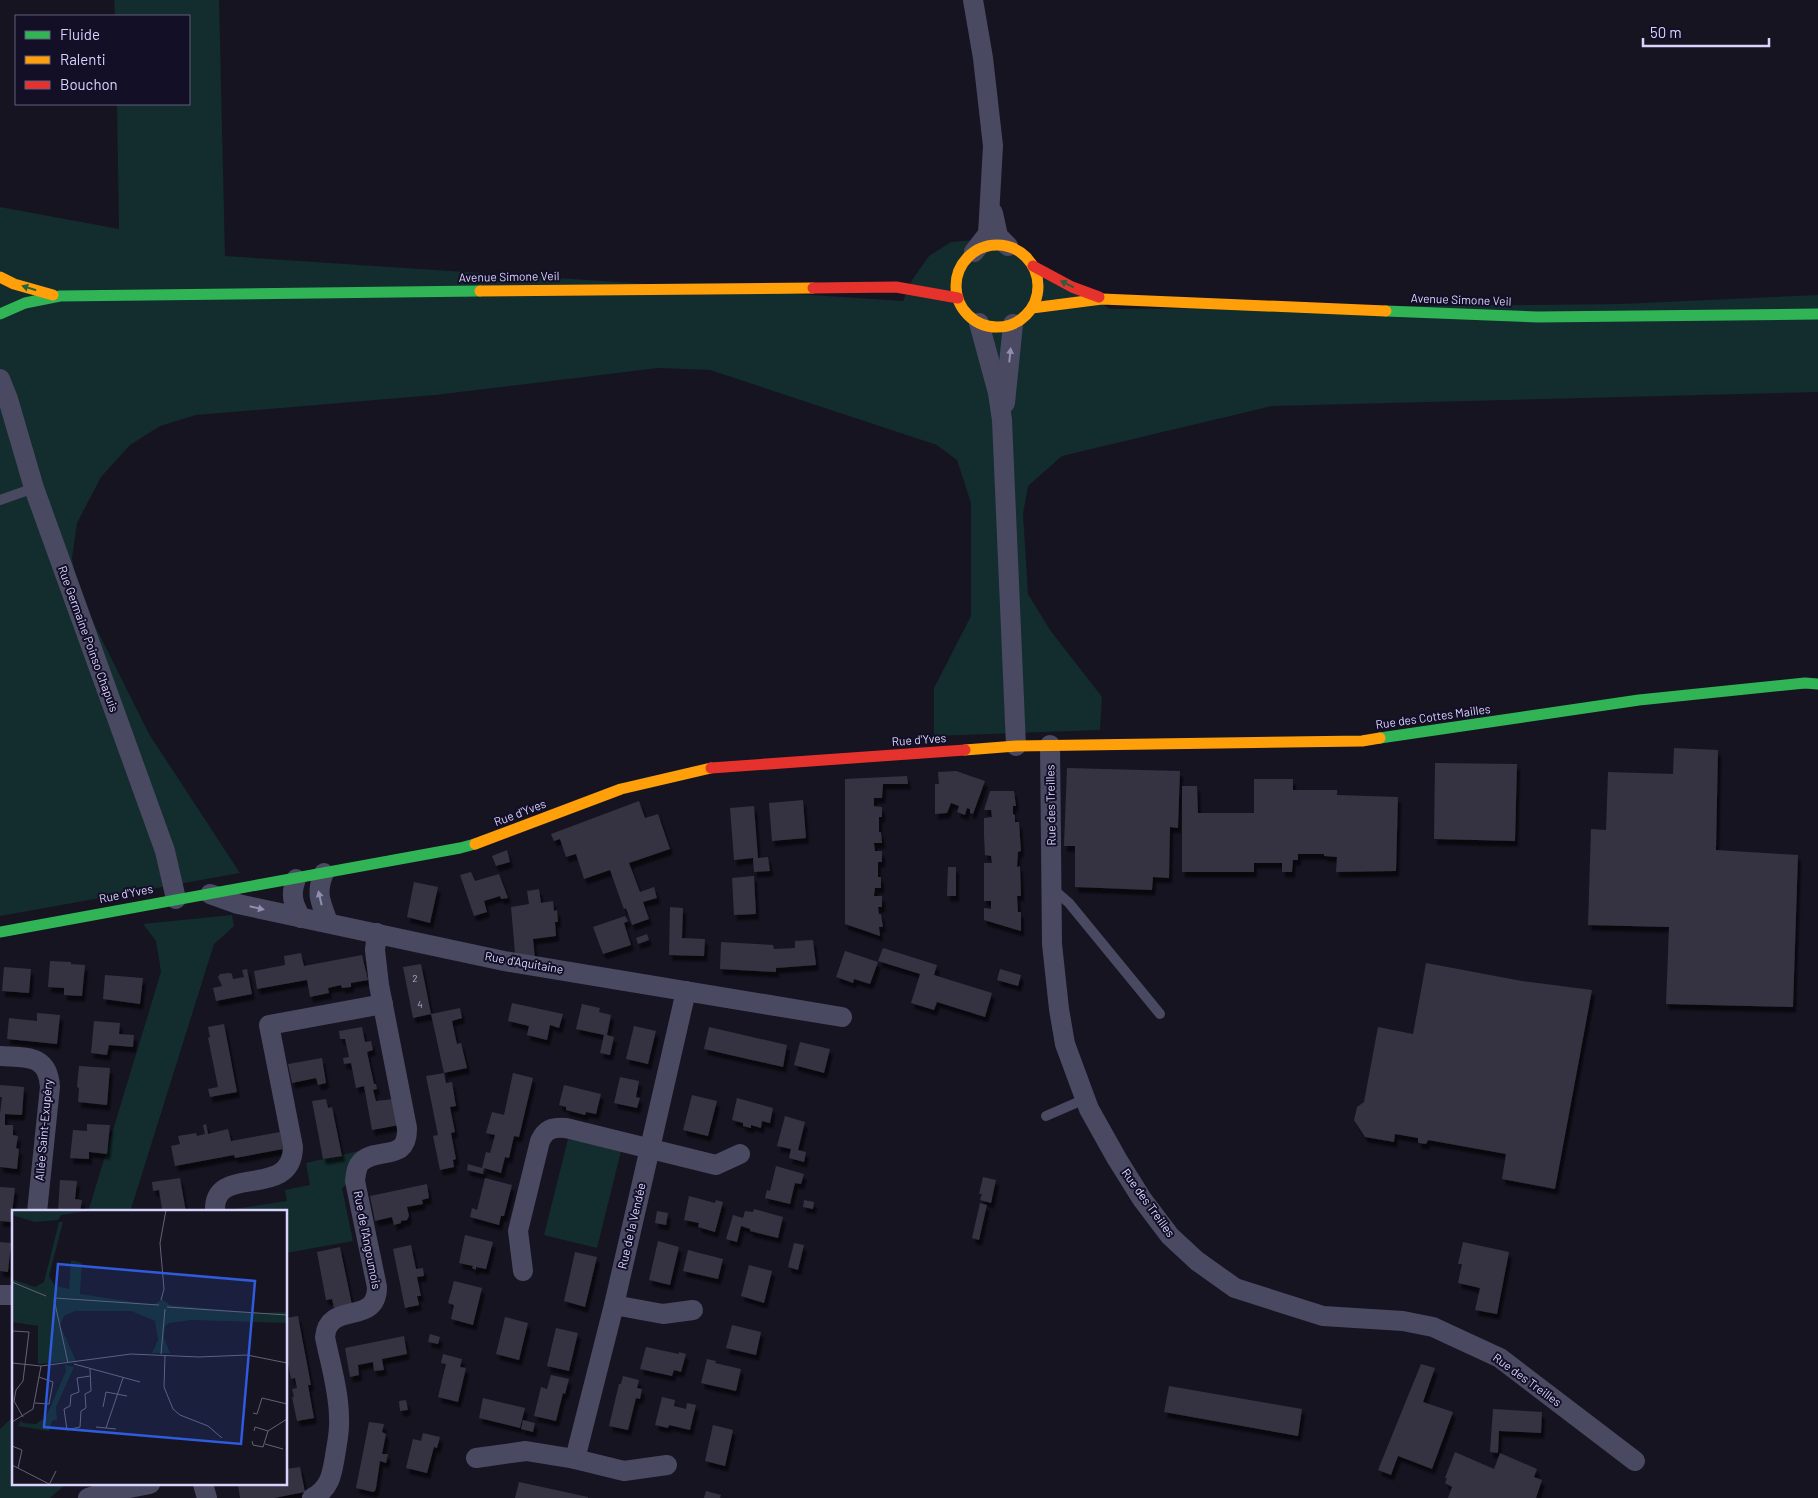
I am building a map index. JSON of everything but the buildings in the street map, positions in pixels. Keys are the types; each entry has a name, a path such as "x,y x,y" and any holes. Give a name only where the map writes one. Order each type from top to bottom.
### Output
{"main road":[{"path":"993,245 1008,246 1018,250 1033,266 1038,283 1038,293 1032,308 1024,317 1013,324 1002,327 990,327 979,323 963,310 956,288 957,277 960,267 974,252 993,245"},
{"path":"1033,266 1072,288 1102,299"},
{"path":"946,274 960,267"},
{"path":"0,313 3,295 0,278 33,290 60,296"},
{"path":"896,287 924,281"},
{"name":"Avenue Simone Veil","path":"60,296 896,287 958,298"},
{"path":"0,313 25,303 60,296"},
{"path":"1032,308 1102,299"},
{"name":"Avenue Simone Veil","path":"1102,299 1538,317 1818,314"},
{"name":"Rue des Cottes Mailles","path":"1050,745 1362,742 1639,700 1805,683 1818,684"},
{"name":"Rue d'Yves","path":"0,932 460,848 485,841 621,789 711,768 1050,745"}],"street":[{"path":"973,0 983,58 993,146 988,234 974,252"},
{"path":"990,201 998,236 1008,246"},
{"path":"979,323 998,393 1002,420 1016,746"},
{"path":"1002,420 1013,324"},
{"name":"Rue Germaine Poinso Chapuis","path":"0,379 34,488 165,851 176,899"},
{"name":"Rue des Treilles","path":"1050,745 1052,944 1065,1044 1085,1099 1117,1159 1142,1199 1170,1236 1198,1261 1235,1288 1323,1316 1403,1322 1433,1327 1500,1358 1635,1461"},
{"path":"324,873 318,890 328,922"},
{"path":"296,879 292,895 293,904 300,918"},
{"name":"Rue d'Aquitaine","path":"210,894 232,903 377,932 504,961 842,1017"},
{"name":"Rue de l'Angoumois","path":"312,1498 320,1494 330,1479 339,1427 338,1404 325,1337 326,1329 330,1321 338,1316 365,1310 373,1304 377,1296 377,1288 355,1181 356,1169 361,1162 370,1157 394,1152 403,1146 407,1139 407,1128 382,1004 375,950 377,932"},
{"name":"Rue de la Vendée","path":"575,1460 614,1305 686,991"},
{"path":"215,1210 216,1200 223,1190 235,1184 274,1177 284,1172 290,1165 293,1156 293,1147 263,1022 382,1004"},
{"name":"Allée Saint-Exupéry","path":"0,1056 31,1058 43,1064 49,1075 50,1087 37,1210"},
{"path":"523,1271 518,1231 540,1141 544,1132 555,1127 566,1128 716,1165 740,1154"},
{"path":"614,1305 663,1314 693,1310"},
{"path":"476,1458 526,1450 624,1471 667,1465"},
{"path":"88,1498 140,1486"}],"lane":[{"path":"0,500 34,488"},
{"path":"1052,888 1069,903 1160,1014"},
{"path":"1046,1116 1085,1099"}],"green space":[{"path":"114,0 219,0 225,256 903,301 912,280 929,256 951,242 977,240 1026,257 1110,309 1621,304 1818,295 1818,392 1272,406 1062,456 1028,486 1023,514 1028,594 1050,630 1102,697 1100,730 934,736 934,688 971,616 971,503 957,460 937,445 710,370 658,368 435,395 196,415 160,426 130,445 101,477 77,523 72,558 78,592 149,734 240,873 0,916 0,207 119,229 117,105 190,105 190,15 115,15"},
{"path":"232,915 234,926 214,944 131,1210 89,1210 161,972 156,941 143,924"},
{"path":"568,1139 621,1151 597,1248 544,1235"},
{"path":"359,1151 348,1166 346,1185 342,1188 353,1241 288,1253 288,1210 227,1210 287,1201 285,1190 310,1185 306,1163"},
{"path":"12,1418 12,1486 64,1486 50,1498 0,1498 0,1429"}],"traffic: fast":[{"path":"0,314 25,303 60,296 480,291"},
{"path":"1386,311 1538,317 1818,314"},
{"path":"1380,738 1639,700 1805,683 1818,684"},
{"path":"0,932 475,844"}],"traffic: slow":[{"path":"997,245 1013,248 1026,257 1035,270 1038,286 1035,302 1026,315 1013,324 997,327 981,324 968,315 959,302 956,286 959,270 968,257 981,248 997,245"},
{"path":"0,277 14,284 53,295"},
{"path":"480,291 813,288"},
{"path":"1032,308 1102,299 1386,311"},
{"path":"965,750 1016,746 1362,741 1380,738"},
{"path":"475,844 621,789 711,768"}],"traffic: jam":[{"path":"1033,266 1072,287 1099,297"},
{"path":"813,288 896,287 958,298"},
{"path":"711,768 965,750"}]}
